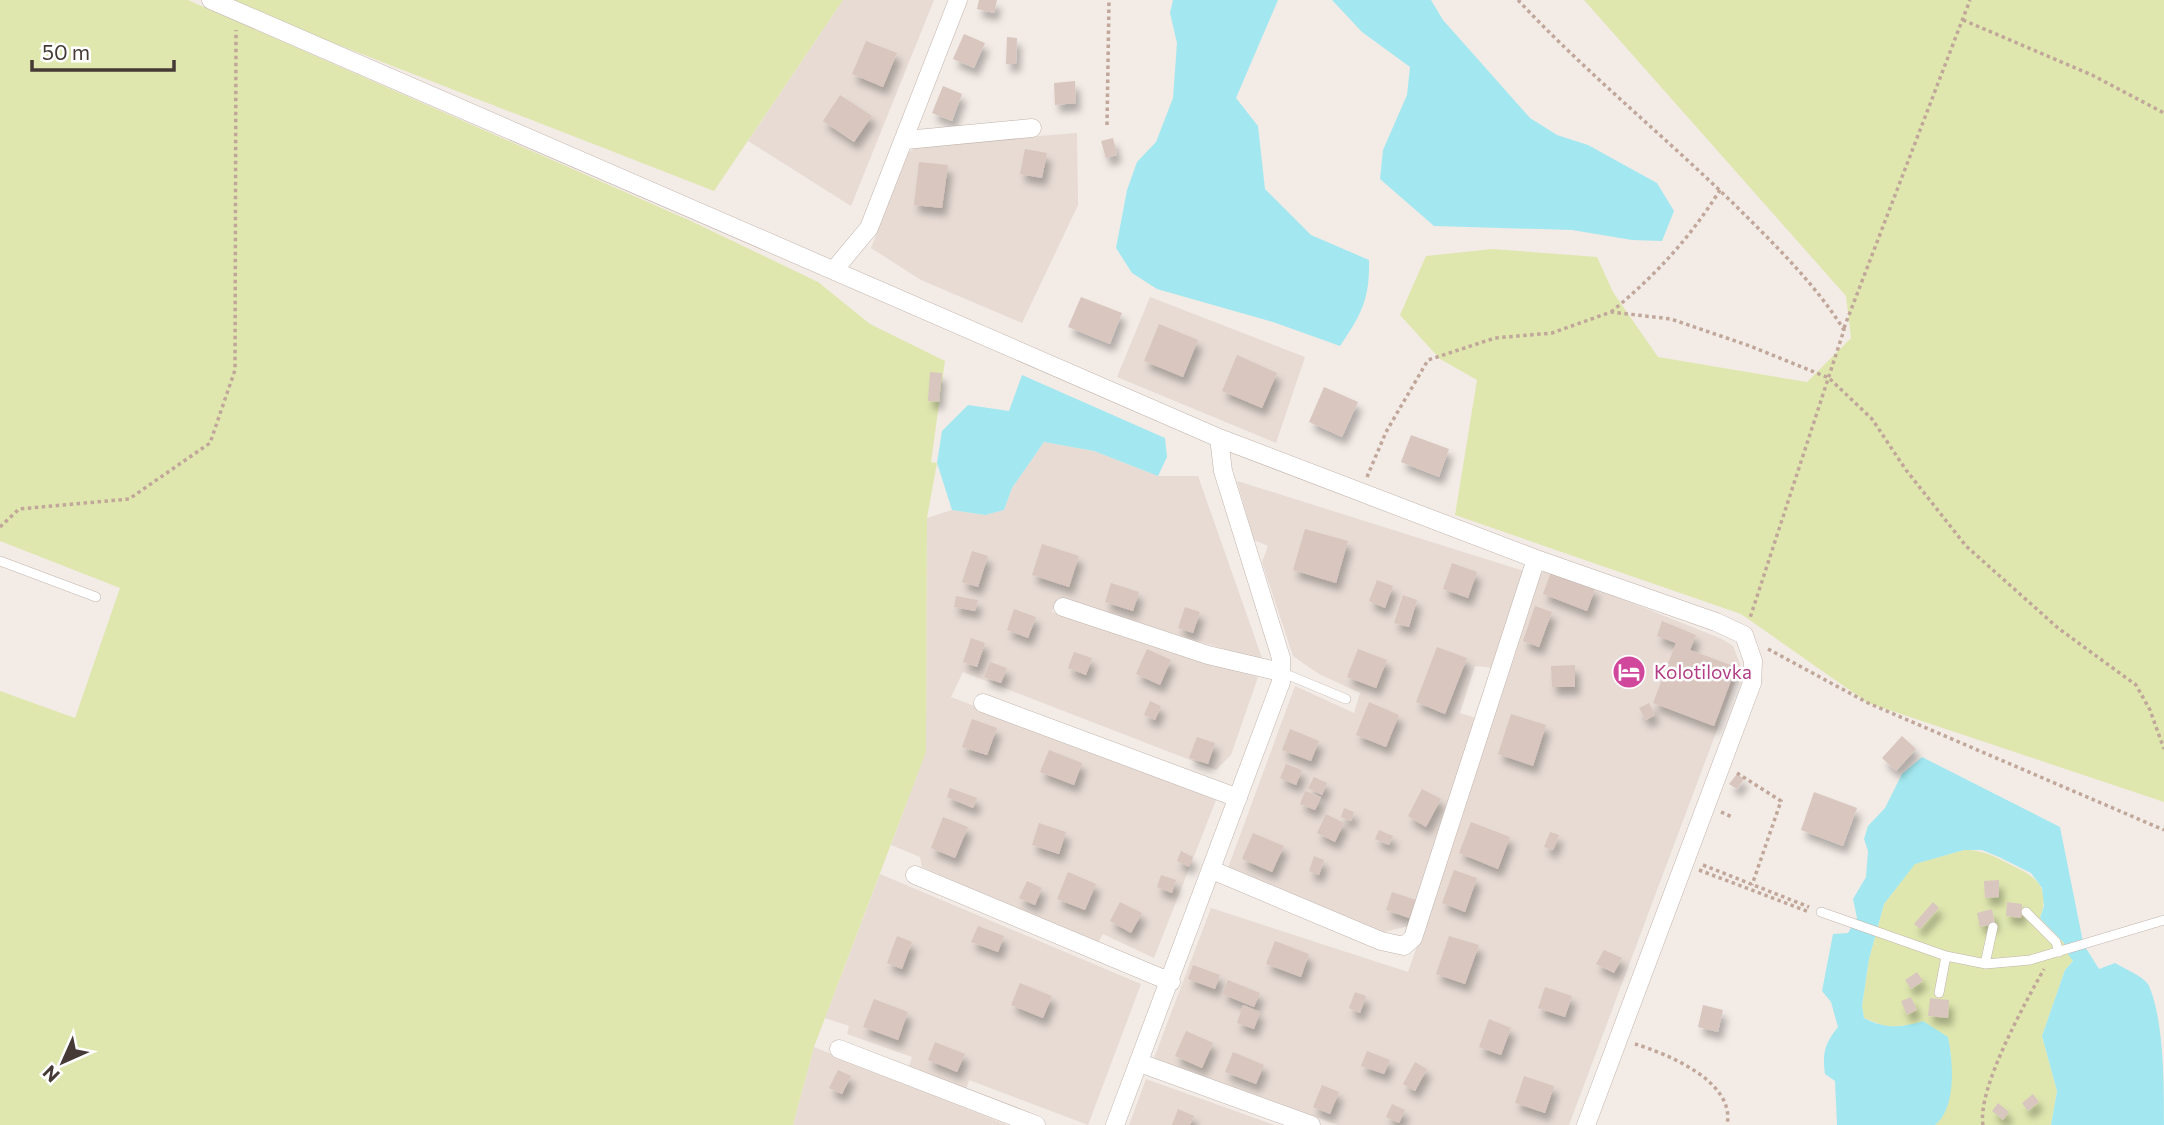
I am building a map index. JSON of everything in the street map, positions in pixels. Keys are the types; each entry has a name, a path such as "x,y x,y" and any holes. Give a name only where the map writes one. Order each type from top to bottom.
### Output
{"street":[{"path":"211,0 1219,438 1536,559 1716,622 1744,635 1753,661 1752,683 1586,1125"},
{"path":"834,270 869,229 906,140 958,0"},
{"path":"906,140 1032,128"},
{"path":"1115,1125 1171,982 1281,682 1281,658 1223,471 1219,438"},
{"path":"1212,870 1381,941 1404,946 1413,938 1536,559"},
{"path":"1063,607 1208,655 1281,672"},
{"path":"983,703 1238,798"},
{"path":"915,875 1171,982"},
{"path":"839,1049 1036,1125"},
{"path":"1140,1063 1311,1125"}],"lane":[{"path":"0,561 96,597"},
{"path":"1281,672 1346,699"},
{"path":"1821,912 1946,956 1985,964 2030,960 2164,920"},
{"path":"2026,912 2056,942 2059,952"},
{"path":"1985,964 1993,927"},
{"path":"1939,993 1946,956"}],"path":[{"path":"1107,125 1109,0"},
{"path":"1518,0 1552,36 1720,190 1822,296 1844,330"},
{"path":"1970,0 1844,330 1744,635 1868,704 2164,830"},
{"path":"0,527 19,509 129,499 209,443 235,370 236,11"},
{"path":"1962,20 2092,75 2164,113"},
{"path":"1360,492 1386,432 1428,360 1495,338 1552,333 1611,312 1651,279 1682,244 1720,190"},
{"path":"1611,312 1671,319 1750,346 1829,379 1850,395 1872,419 1906,470 1966,546 2058,628 2136,685 2150,710 2164,749"},
{"path":"1734,772 1781,801 1752,885"},
{"path":"1715,822 1723,802"},
{"path":"1719,811 1732,817"},
{"path":"1702,854 1703,867 1821,912"},
{"path":"1685,865 1815,915 1821,912"},
{"path":"1983,1125 1982,1110 1986,1095 2018,1016 2059,952"},
{"path":"1618,1044 1630,1043 1661,1052 1717,1088 1729,1115 1727,1125"}],"shaded area":[{"path":"843,0 934,0 851,206 748,141"},
{"path":"1077,133 1078,205 1022,323 921,280 871,248 909,152 919,145"},
{"path":"1150,297 1305,357 1276,443 1117,377"},
{"path":"1044,442 1094,451 1158,476 1198,476 1263,661 1058,598 1052,612 1193,659 1258,677 1231,755 1216,770 963,672 951,697 1216,800 1154,958 1103,934 1097,944 922,867 920,857 891,845 926,751 927,518 952,510 985,515 1004,510 1012,488"},
{"path":"1237,481 1524,571 1494,668 1475,666 1460,713 1479,719 1409,926 1384,932 1228,868 1295,686 1354,713 1360,693 1319,674 1293,656 1262,562 1268,546 1254,540"},
{"path":"1547,569 1722,639 1733,646 1741,666 1569,1125 1338,1125 1154,1058 1211,908 1408,972 1457,833 1537,577"},
{"path":"880,874 1141,984 1088,1125 969,1080 965,1092 908,1069 912,1057 847,1034 849,1026 825,1018"},
{"path":"814,1047 1007,1125 793,1125"},
{"path":"1146,1079 1274,1125 1129,1125"}],"green space":[{"path":"0,0 188,0 691,221 818,282 870,324 945,361 931,462 937,463 927,518 926,752 814,1047 793,1125 0,1125 0,691 75,718 120,588 0,541"},
{"path":"223,0 843,0 714,191"},
{"path":"1584,0 2164,0 2164,802 1868,703 1741,614 1455,515 1477,380 1440,359 1400,315 1426,256 1493,249 1597,257 1613,292 1658,357 1807,382 1851,338 1846,296"},
{"path":"1964,850 1991,855 2023,871 2036,881 2043,892 2044,900 2040,918 2064,943 2073,961 2065,970 2042,1036 2057,1091 2051,1125 1935,1125 1947,1107 1951,1053 1911,1025 1887,1027 1864,1018 1862,1006 1869,959 1884,904 1914,864"}],"water":[{"path":"1173,0 1278,0 1236,98 1258,126 1265,189 1311,235 1369,260 1368,286 1363,306 1340,346 1273,322 1157,289 1132,273 1116,248 1127,190 1137,162 1156,142 1173,98 1177,43 1170,13"},
{"path":"1332,0 1431,0 1443,20 1530,118 1557,135 1588,145 1657,183 1674,211 1662,241 1632,240 1572,230 1434,226 1380,179 1383,150 1407,95 1410,67 1362,32"},
{"path":"1022,375 1165,438 1167,457 1158,476 1094,451 1044,442 1012,488 1004,510 985,515 952,510 937,463 942,431 968,405 1009,411"},
{"path":"1922,757 2060,827 2083,942 2066,950 2064,943 2040,918 2044,906 2042,888 2031,873 1999,857 1982,850 1964,850 1915,864 1884,904 1869,959 1862,1006 1864,1018 1872,1022 1893,1026 1923,1021 1948,1037 1952,1084 1947,1107 1935,1125 1837,1125 1835,1081 1825,1074 1824,1060 1827,1043 1838,1027 1831,1002 1822,991 1833,934 1848,933 1857,918 1853,899 1866,877 1868,851 1864,839 1868,826 1885,808 1902,774"},
{"path":"2084,945 2099,969 2115,963 2148,984 2160,1033 2164,1125 2051,1125 2057,1091 2042,1036 2065,970 2073,961 2067,953"}],"building":[{"path":"979,0 997,0 994,13 977,9"},
{"path":"964,34 985,43 974,68 953,59"},
{"path":"1007,37 1017,38 1016,64 1006,64"},
{"path":"866,41 897,53 883,87 852,74"},
{"path":"1075,81 1076,103 1055,105 1054,83"},
{"path":"943,86 962,94 952,121 932,113"},
{"path":"840,95 872,116 854,142 823,121"},
{"path":"1113,138 1117,155 1106,158 1101,141"},
{"path":"1025,149 1047,153 1042,178 1020,174"},
{"path":"919,162 948,165 942,208 914,205"},
{"path":"1081,297 1122,313 1110,344 1068,327"},
{"path":"1159,324 1198,340 1183,377 1144,361"},
{"path":"1237,355 1277,373 1262,408 1222,391"},
{"path":"930,372 942,373 939,402 928,401"},
{"path":"1324,387 1358,402 1342,437 1309,422"},
{"path":"1411,435 1449,449 1439,477 1401,462"},
{"path":"1305,529 1348,541 1336,583 1293,570"},
{"path":"1042,544 1079,556 1069,587 1032,575"},
{"path":"972,551 988,556 978,587 962,582"},
{"path":"1452,563 1477,572 1468,598 1443,589"},
{"path":"1551,572 1595,589 1587,611 1543,594"},
{"path":"1377,580 1393,586 1385,608 1369,601"},
{"path":"1111,583 1139,592 1133,611 1105,602"},
{"path":"1403,595 1417,600 1409,627 1394,623"},
{"path":"956,596 978,600 975,611 954,607"},
{"path":"1535,606 1552,612 1539,647 1523,641"},
{"path":"1185,607 1200,612 1193,633 1178,628"},
{"path":"1014,609 1036,617 1028,638 1007,630"},
{"path":"1662,621 1696,635 1690,650 1736,667 1714,726 1653,703 1676,643 1657,636"},
{"path":"971,638 985,643 977,667 963,662"},
{"path":"1437,647 1467,658 1445,714 1416,702"},
{"path":"1147,649 1171,660 1160,685 1136,674"},
{"path":"1358,649 1387,660 1376,688 1347,677"},
{"path":"1074,652 1092,658 1086,675 1068,668"},
{"path":"990,662 1007,668 1001,683 984,677"},
{"path":"1575,665 1575,687 1552,687 1551,666"},
{"path":"1150,701 1161,706 1155,720 1144,715"},
{"path":"1369,702 1399,715 1386,747 1356,735"},
{"path":"1649,703 1655,715 1646,720 1639,708"},
{"path":"1511,714 1546,725 1533,766 1498,754"},
{"path":"972,719 997,728 987,755 962,747"},
{"path":"1290,729 1319,741 1311,761 1282,750"},
{"path":"1902,736 1916,749 1896,771 1882,758"},
{"path":"1197,737 1215,743 1208,764 1189,758"},
{"path":"1049,750 1082,763 1074,785 1040,772"},
{"path":"1286,764 1302,770 1296,785 1280,778"},
{"path":"1737,774 1744,779 1737,789 1729,784"},
{"path":"1314,777 1327,783 1322,795 1308,788"},
{"path":"950,788 977,798 973,808 947,797"},
{"path":"1422,789 1441,799 1426,827 1408,816"},
{"path":"1305,791 1321,797 1315,810 1300,804"},
{"path":"1814,792 1857,808 1843,846 1801,830"},
{"path":"1344,808 1354,812 1351,821 1341,817"},
{"path":"1326,814 1344,823 1335,842 1317,833"},
{"path":"943,817 968,827 955,858 931,848"},
{"path":"1471,822 1510,837 1498,869 1459,853"},
{"path":"1039,823 1066,832 1059,854 1032,845"},
{"path":"1379,830 1393,836 1389,845 1375,839"},
{"path":"1550,832 1559,835 1553,850 1544,847"},
{"path":"1253,833 1284,846 1272,872 1242,859"},
{"path":"1181,851 1193,857 1189,867 1177,861"},
{"path":"1314,856 1324,860 1319,875 1309,871"},
{"path":"1454,870 1477,878 1465,912 1442,903"},
{"path":"1068,872 1096,884 1085,910 1057,899"},
{"path":"1161,875 1176,880 1172,893 1157,887"},
{"path":"1999,880 1999,897 1985,898 1984,881"},
{"path":"1027,881 1042,888 1035,905 1019,898"},
{"path":"1392,892 1416,900 1409,918 1386,910"},
{"path":"1120,902 1142,913 1131,933 1110,921"},
{"path":"1933,902 1939,908 1920,929 1914,924"},
{"path":"2007,902 2022,904 2021,918 2006,916"},
{"path":"1992,909 1995,924 1980,927 1977,913"},
{"path":"978,926 1004,936 998,952 971,942"},
{"path":"897,936 912,942 902,969 887,963"},
{"path":"1449,936 1479,945 1465,984 1436,974"},
{"path":"1275,941 1309,954 1301,977 1266,964"},
{"path":"1604,950 1622,958 1614,973 1596,964"},
{"path":"1193,965 1220,975 1215,989 1188,979"},
{"path":"1917,972 1923,981 1911,989 1905,980"},
{"path":"1228,980 1260,993 1254,1007 1222,994"},
{"path":"1020,983 1052,996 1043,1018 1011,1005"},
{"path":"1545,987 1572,996 1565,1017 1538,1008"},
{"path":"1355,992 1366,996 1360,1013 1349,1008"},
{"path":"1911,997 1917,1010 1907,1015 1901,1001"},
{"path":"1930,998 1949,1000 1948,1018 1928,1016"},
{"path":"874,999 908,1012 898,1040 863,1027"},
{"path":"1243,1005 1260,1012 1254,1029 1237,1023"},
{"path":"1703,1005 1723,1010 1718,1032 1698,1027"},
{"path":"1489,1019 1511,1028 1501,1055 1479,1047"},
{"path":"1186,1031 1213,1043 1202,1068 1175,1056"},
{"path":"935,1042 965,1054 957,1072 928,1060"},
{"path":"1367,1051 1390,1060 1384,1074 1361,1066"},
{"path":"1233,1052 1264,1065 1256,1084 1225,1072"},
{"path":"1415,1062 1427,1069 1415,1091 1403,1084"},
{"path":"838,1070 851,1076 842,1094 829,1088"},
{"path":"1524,1076 1554,1086 1545,1113 1515,1103"},
{"path":"1322,1085 1339,1092 1330,1114 1313,1107"},
{"path":"2033,1094 2039,1102 2028,1111 2022,1103"},
{"path":"1998,1103 2009,1112 2003,1120 1992,1111"},
{"path":"1392,1104 1405,1110 1399,1123 1386,1117"},
{"path":"1178,1109 1194,1116 1190,1125 1172,1125"}],"place":[{"name":"Kolotilovka","path":"1629,672"}]}
